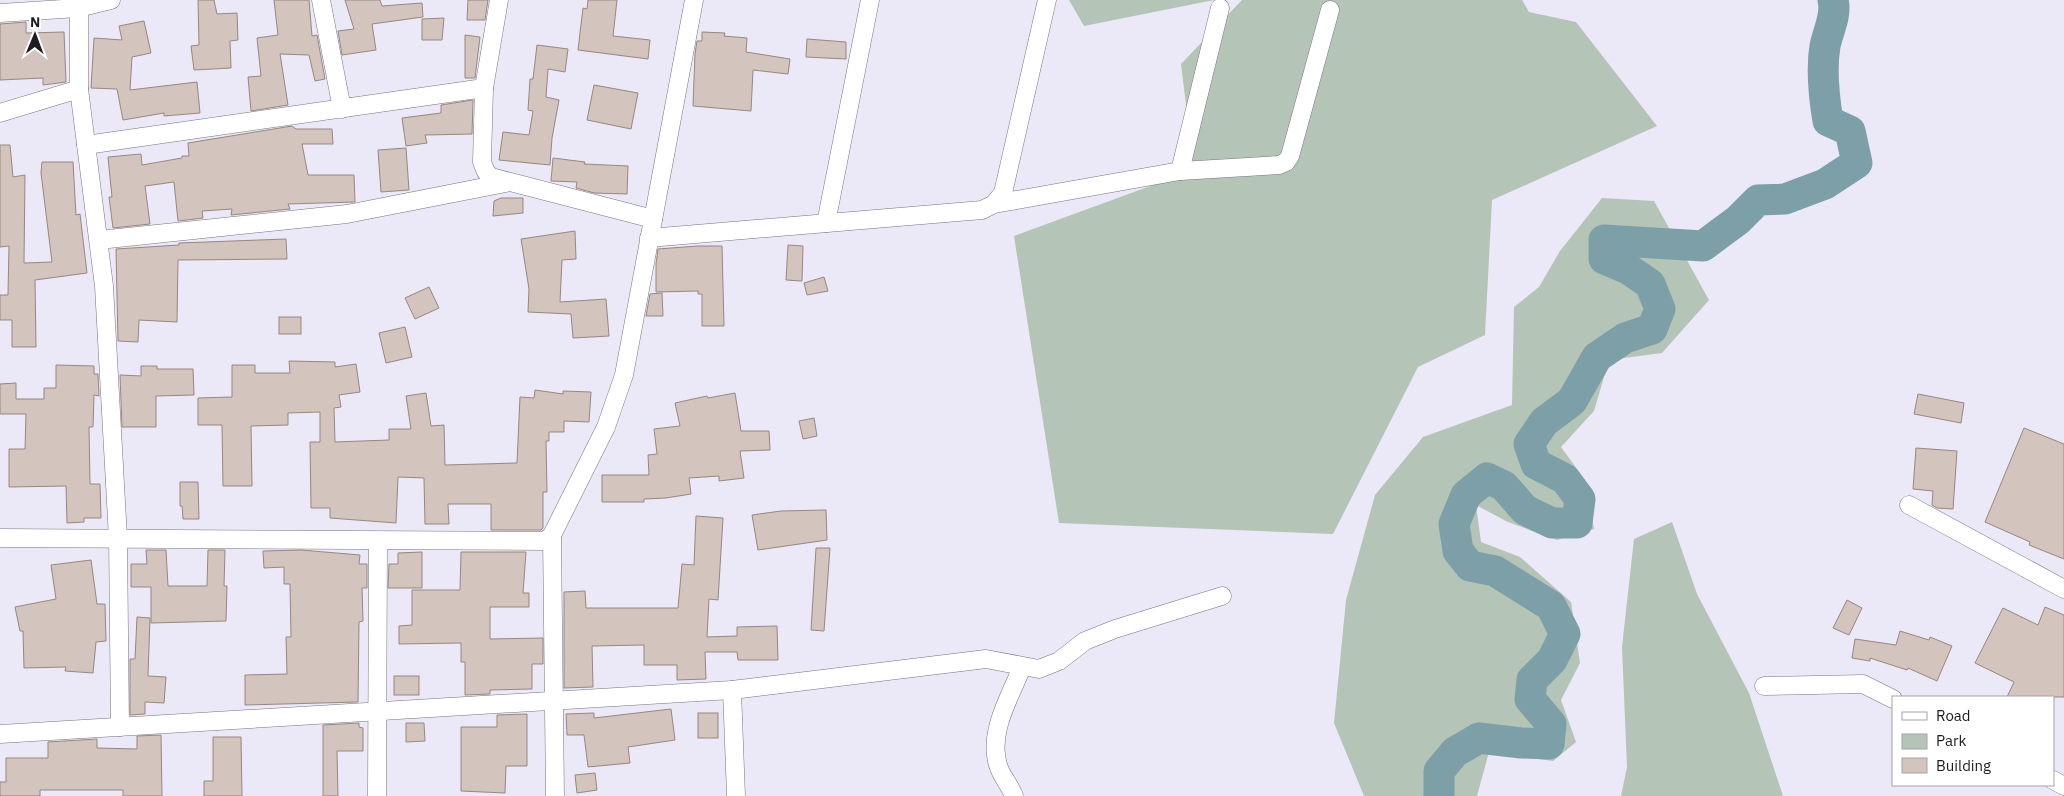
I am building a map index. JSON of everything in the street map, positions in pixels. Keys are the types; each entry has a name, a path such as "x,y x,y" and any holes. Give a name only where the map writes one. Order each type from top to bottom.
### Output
{"street":[{"path":"0,12 110,0"},
{"path":"321,0 342,109"},
{"path":"499,0 484,88 482,162 490,177 653,219"},
{"path":"0,538 546,542 552,535 606,427 624,375 694,0"},
{"path":"826,223 870,0"},
{"path":"994,204 1003,193 1047,0"},
{"path":"78,4 79,89 104,286 118,538 120,727"},
{"path":"1180,171 1220,8"},
{"path":"649,238 982,210 994,204 1180,171 1279,165 1286,162 1290,156 1330,10"},
{"path":"86,145 484,88"},
{"path":"0,114 79,89"},
{"path":"99,240 347,214 510,182"},
{"path":"1909,505 2064,588"},
{"path":"552,535 555,796"},
{"path":"377,796 378,541"},
{"path":"0,734 732,690 986,659 1001,660 1022,667 1039,669 1058,661 1085,641 1115,629 1222,596"},
{"path":"1014,796 998,768 994,752 997,729 1022,667"},
{"path":"1764,686 1863,684 1892,698"},
{"path":"732,690 736,796"}],"green space":[{"path":"1069,0 1214,0 1084,26"},
{"path":"1242,0 1522,0 1529,12 1576,22 1657,126 1492,200 1485,335 1418,367 1333,534 1059,523 1014,236 1194,170 1181,64"},
{"path":"1602,198 1654,201 1709,300 1662,353 1609,360 1594,411 1561,447 1585,480 1594,529 1557,540 1508,522 1476,505 1481,542 1520,557 1571,602 1580,663 1561,700 1576,742 1553,761 1489,752 1477,796 1364,796 1334,723 1346,600 1375,495 1423,437 1512,405 1514,307 1539,287 1560,251"},
{"path":"1672,522 1697,594 1749,693 1783,796 1621,796 1627,767 1622,647 1634,539"}],"building":[{"path":"198,0 214,0 217,14 237,13 238,40 230,41 231,68 194,70 191,46 199,45"},
{"path":"274,0 309,0 312,36 317,35 325,79 315,81 309,55 280,54 288,105 251,111 248,77 261,76 257,38 278,35"},
{"path":"345,0 380,0 382,6 422,3 423,17 372,24 376,50 342,55 338,31 354,29"},
{"path":"468,0 488,0 485,20 467,20"},
{"path":"588,0 617,0 613,36 650,40 648,59 578,50 583,8 587,9"},
{"path":"444,18 442,40 422,40 422,19"},
{"path":"144,21 151,53 132,57 130,90 197,82 200,113 164,116 164,113 123,120 117,89 91,88 94,38 122,40 119,26"},
{"path":"26,22 26,33 64,32 66,82 43,85 43,78 0,80 0,24"},
{"path":"702,32 725,33 724,36 747,38 746,52 790,59 788,74 753,70 751,111 693,106 695,54 697,41 702,41"},
{"path":"465,35 480,37 475,78 465,78"},
{"path":"807,39 846,42 846,59 806,57"},
{"path":"537,45 568,49 565,72 548,69 546,97 559,100 552,138 550,165 499,160 503,132 529,135 533,111 528,110 530,79 533,79"},
{"path":"594,85 638,93 631,129 587,120"},
{"path":"473,100 472,134 425,135 427,143 406,146 402,118 441,113 441,105"},
{"path":"292,126 296,129 332,129 333,144 302,144 308,175 354,175 355,202 288,204 290,209 231,215 232,209 202,211 203,218 178,221 174,182 145,186 150,224 113,228 109,197 112,197 108,157 141,154 142,165 189,156 188,143"},
{"path":"0,145 10,145 13,177 25,175 24,263 52,262 41,173 42,162 73,162 76,215 80,214 87,273 35,280 36,347 12,347 12,320 0,320 0,295 8,295 9,246 0,247"},
{"path":"406,148 409,190 381,192 378,150"},
{"path":"553,158 585,162 584,164 628,166 627,194 594,193 576,188 577,182 551,181"},
{"path":"501,198 523,198 523,213 493,216 494,201"},
{"path":"575,231 576,259 562,260 560,302 606,299 609,336 573,338 571,314 528,312 529,289 521,239"},
{"path":"286,239 287,259 178,260 177,322 139,320 138,342 118,341 116,249 179,245 179,243"},
{"path":"788,245 803,246 802,281 786,280"},
{"path":"722,246 724,326 702,326 702,294 698,294 698,291 656,292 658,249"},
{"path":"824,277 828,291 807,295 804,283"},
{"path":"429,287 439,308 415,319 405,298"},
{"path":"662,293 663,316 646,316 650,294"},
{"path":"279,317 301,317 301,334 279,334"},
{"path":"405,327 412,357 386,363 379,333"},
{"path":"289,361 335,362 335,367 356,364 360,392 339,395 341,407 334,408 335,442 389,440 389,429 411,429 406,396 426,393 431,426 444,425 445,465 517,463 520,397 534,398 535,390 563,394 563,391 591,392 589,422 564,421 564,432 549,432 549,441 546,441 547,492 543,492 543,528 541,530 491,530 491,504 448,504 449,524 425,524 424,478 398,477 396,523 330,518 330,508 311,508 310,442 320,442 320,412 288,413 288,425 251,426 252,486 223,486 222,425 198,425 198,398 232,397 232,365 255,365 255,373 290,373"},
{"path":"56,365 94,366 94,374 98,374 99,396 94,395 93,427 89,427 90,484 100,484 101,518 84,518 84,522 67,523 66,486 9,487 9,449 25,449 26,414 0,414 0,384 16,383 16,399 44,399 44,388 56,388"},
{"path":"141,366 157,366 157,369 193,369 194,395 156,396 156,427 122,427 120,375 141,376"},
{"path":"735,393 741,431 769,431 770,450 740,451 744,478 719,481 719,476 689,478 691,494 644,499 644,502 602,502 602,475 649,475 648,455 657,454 654,429 680,426 675,403 707,396 708,398"},
{"path":"1918,394 1964,403 1961,423 1914,414"},
{"path":"814,418 817,436 803,439 799,421"},
{"path":"2024,428 2064,444 2064,559 2029,545 2030,542 1985,522"},
{"path":"1916,448 1957,451 1953,509 1937,508 1932,505 1933,491 1913,489"},
{"path":"180,482 198,482 199,519 183,519 182,506 180,506"},
{"path":"826,510 827,540 758,550 752,515 781,511"},
{"path":"696,516 723,518 718,600 709,599 707,637 737,636 737,627 777,626 778,660 738,660 737,652 705,652 706,679 677,680 677,665 644,665 644,645 592,646 593,687 564,688 564,592 585,591 586,608 678,608 682,564 694,565"},
{"path":"816,548 830,548 824,631 811,630"},
{"path":"146,550 166,550 168,586 207,586 208,550 225,550 224,586 227,586 226,621 151,623 151,587 131,587 131,564 147,564"},
{"path":"301,550 360,555 359,564 367,564 367,588 362,588 363,621 359,622 358,702 245,705 245,675 287,674 286,637 291,637 290,584 284,584 284,567 264,568 263,551"},
{"path":"422,552 422,588 388,588 389,564 398,564 398,553"},
{"path":"461,552 526,552 523,593 529,593 529,607 490,607 490,639 543,638 543,664 532,664 532,689 490,690 490,694 465,695 465,662 461,662 461,643 399,644 399,626 412,625 412,590 460,590"},
{"path":"91,560 97,604 105,604 106,641 96,642 93,673 65,671 66,667 24,668 23,631 20,631 15,607 56,599 51,565"},
{"path":"1847,600 1862,608 1849,635 1833,628"},
{"path":"2045,607 2064,615 2064,697 2007,696 2014,682 1975,663 2003,608 2038,625"},
{"path":"137,617 150,618 148,676 166,677 164,703 145,702 145,714 130,715 130,659 135,659"},
{"path":"1900,631 1929,640 1930,637 1952,646 1937,681 1908,668 1907,670 1870,658 1870,661 1852,658 1855,639 1896,645"},
{"path":"394,676 419,676 419,695 394,695"},
{"path":"671,709 675,740 628,747 630,763 588,767 584,735 567,735 566,714 594,713 594,718"},
{"path":"698,713 718,713 718,738 698,738"},
{"path":"527,714 527,766 506,766 505,793 461,791 461,727 497,727 497,715"},
{"path":"359,723 359,727 363,728 363,751 337,751 338,796 323,796 323,725"},
{"path":"406,723 424,723 425,741 406,742"},
{"path":"161,735 162,796 123,796 123,790 40,790 40,796 0,796 0,782 6,782 6,758 48,758 48,742 97,739 97,748 137,749 137,736"},
{"path":"213,737 241,737 242,796 204,796 204,781 213,781"},
{"path":"595,773 597,790 577,793 575,775"}],"waterway":[{"path":"1439,796 1439,771 1455,752 1479,738 1549,744 1551,724 1530,699 1532,680 1552,660 1565,634 1551,606 1495,571 1470,566 1458,551 1454,524 1466,495 1487,478 1504,486 1525,510 1552,523 1577,523 1580,499 1565,479 1536,464 1529,444 1544,422 1572,401 1597,357 1625,338 1652,329 1660,309 1650,284 1628,269 1604,259 1604,240 1703,246 1738,220 1758,200 1785,199 1825,184 1857,163 1850,131 1828,121 1823,64 1825,46 1834,11 1833,0"}]}
